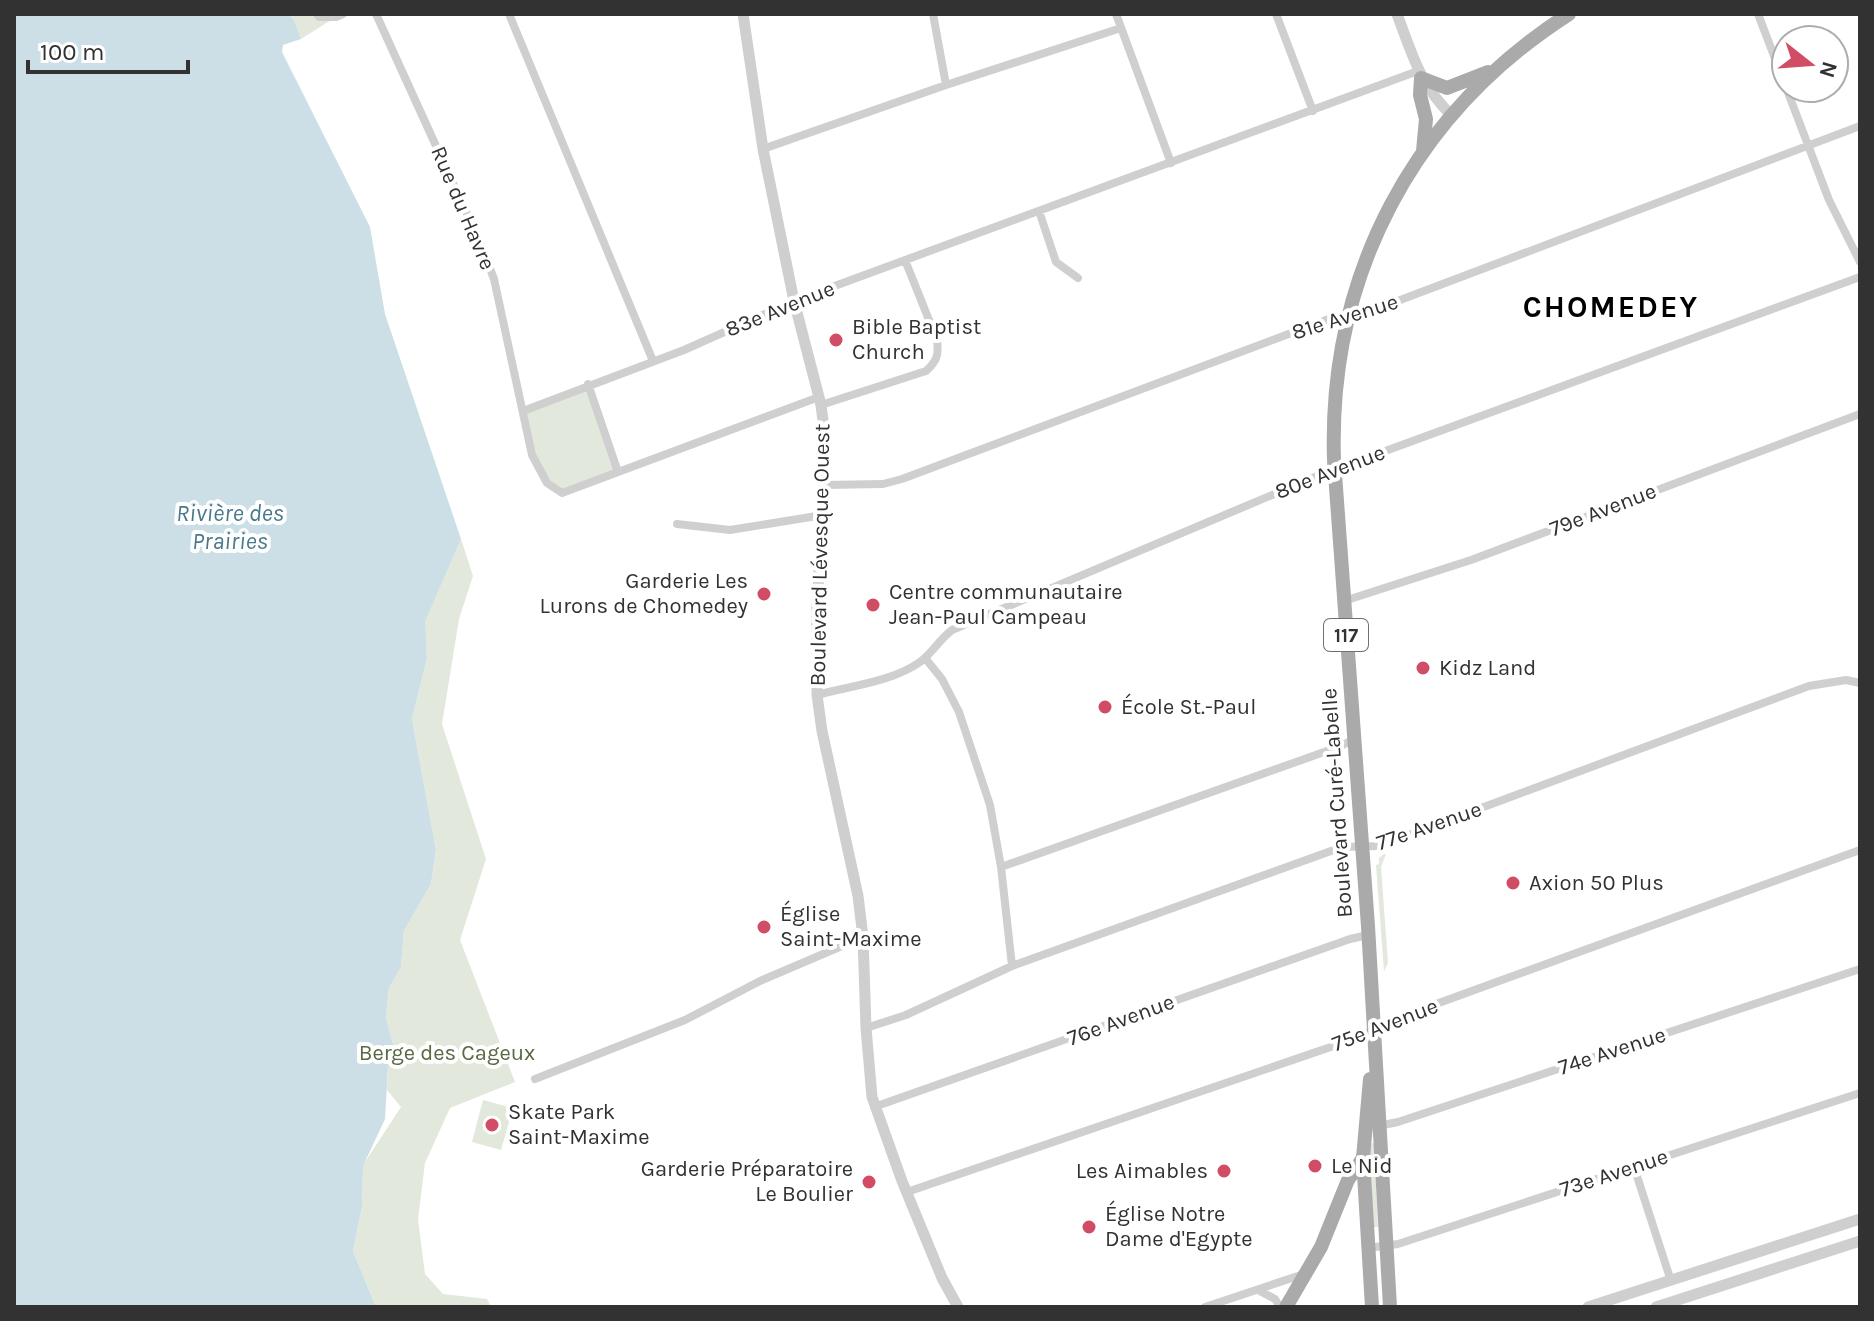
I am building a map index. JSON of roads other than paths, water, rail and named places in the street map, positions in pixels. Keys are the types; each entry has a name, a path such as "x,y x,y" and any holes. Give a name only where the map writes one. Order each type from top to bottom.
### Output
{"main road":[{"name":"Boulevard Curé-Labelle","path":"1390,1307 1368,935 1335,469 1334,396 1348,316 1360,272 1395,194 1452,116 1499,67 1569,14"},
{"path":"1422,153 1426,119 1420,95 1420,74 1447,88 1499,67"},
{"name":"Boulevard Curé-Labelle","path":"1372,1307 1363,1158 1374,1047"},
{"path":"1286,1307 1308,1273 1348,1180 1363,1158"}],"street":[{"path":"317,14 319,17 343,14"},
{"name":"Rue du Havre","path":"376,14 494,279 532,455 547,483 562,493 618,472"},
{"path":"509,14 653,361"},
{"name":"Boulevard Lévesque Ouest","path":"743,14 763,149 794,301 820,401 826,444 816,627 817,695 858,896 874,1107 942,1278 958,1307"},
{"path":"933,14 946,85"},
{"path":"1116,14 1171,163"},
{"path":"1276,14 1313,111"},
{"path":"1397,14 1420,74 1431,93 1452,116"},
{"path":"1758,14 1829,200 1860,262"},
{"path":"763,149 1121,28"},
{"name":"83e Avenue","path":"523,411 653,361 794,301 1420,74"},
{"name":"81e Avenue","path":"825,485 883,484 902,479 1326,320 1398,301 1860,126"},
{"path":"1039,211 1056,262 1078,278"},
{"path":"588,384 618,472 820,401 926,371 936,362 939,352 937,340 905,260"},
{"name":"80e Avenue","path":"817,695 903,672 925,658 937,641 952,630 1335,469 1860,277"},
{"name":"79e Avenue","path":"1344,601 1471,560 1860,414"},
{"path":"677,524 730,530 823,515"},
{"path":"925,658 942,679 959,712 990,805 1001,867 1012,966"},
{"name":"77e Avenue","path":"866,1028 906,1015 1012,966 1342,847 1379,846 1809,686 1846,680 1860,683"},
{"path":"1001,867 1354,739"},
{"name":"75e Avenue","path":"907,1192 1373,1030 1392,1020 1860,850"},
{"name":"76e Avenue","path":"874,1107 1368,935"},
{"path":"535,1079 685,1020 760,981 863,937"},
{"name":"74e Avenue","path":"1364,1127 1398,1122 1860,969"},
{"name":"73e Avenue","path":"1367,1248 1386,1246 1860,1093"},
{"path":"1634,1167 1671,1281"},
{"path":"1588,1307 1860,1219"},
{"path":"1656,1307 1860,1241"},
{"path":"1205,1307 1308,1273"},
{"name":"Boulevard Lévesque Ouest","path":"942,1278 947,1307"},
{"path":"1258,1290 1274,1298 1280,1307"}],"water":[{"name":"Rivière des Prairies","path":"14,14 288,14 294,20 301,39 283,45 282,52 370,227 385,314 461,539 425,621 427,658 412,719 436,850 431,884 404,931 401,967 389,988 386,1017 394,1048 388,1067 385,1119 363,1166 362,1207 353,1251 376,1307 14,1307"}],"place":[{"name":"Bible Baptist Church","path":"836,340"},
{"name":"Garderie Les Lurons de Chomedey","path":"764,594"},
{"name":"Centre communautaire Jean-Paul Campeau","path":"873,605"},
{"name":"Kidz Land","path":"1423,668"},
{"name":"École St.-Paul","path":"1105,707"},
{"name":"Axion 50 Plus","path":"1513,883"},
{"name":"Église Saint-Maxime","path":"764,927"},
{"name":"Skate Park Saint-Maxime","path":"492,1125"},
{"name":"Le Nid","path":"1315,1166"},
{"name":"Les Aimables","path":"1224,1171"},
{"name":"Garderie Préparatoire Le Boulier","path":"869,1182"},
{"name":"Église Notre Dame d'Egypte","path":"1089,1227"}],"district":[{"name":"CHOMEDEY","path":"1611,307"}],"park label":[{"name":"Berge des Cageux","path":"447,1053"}]}
